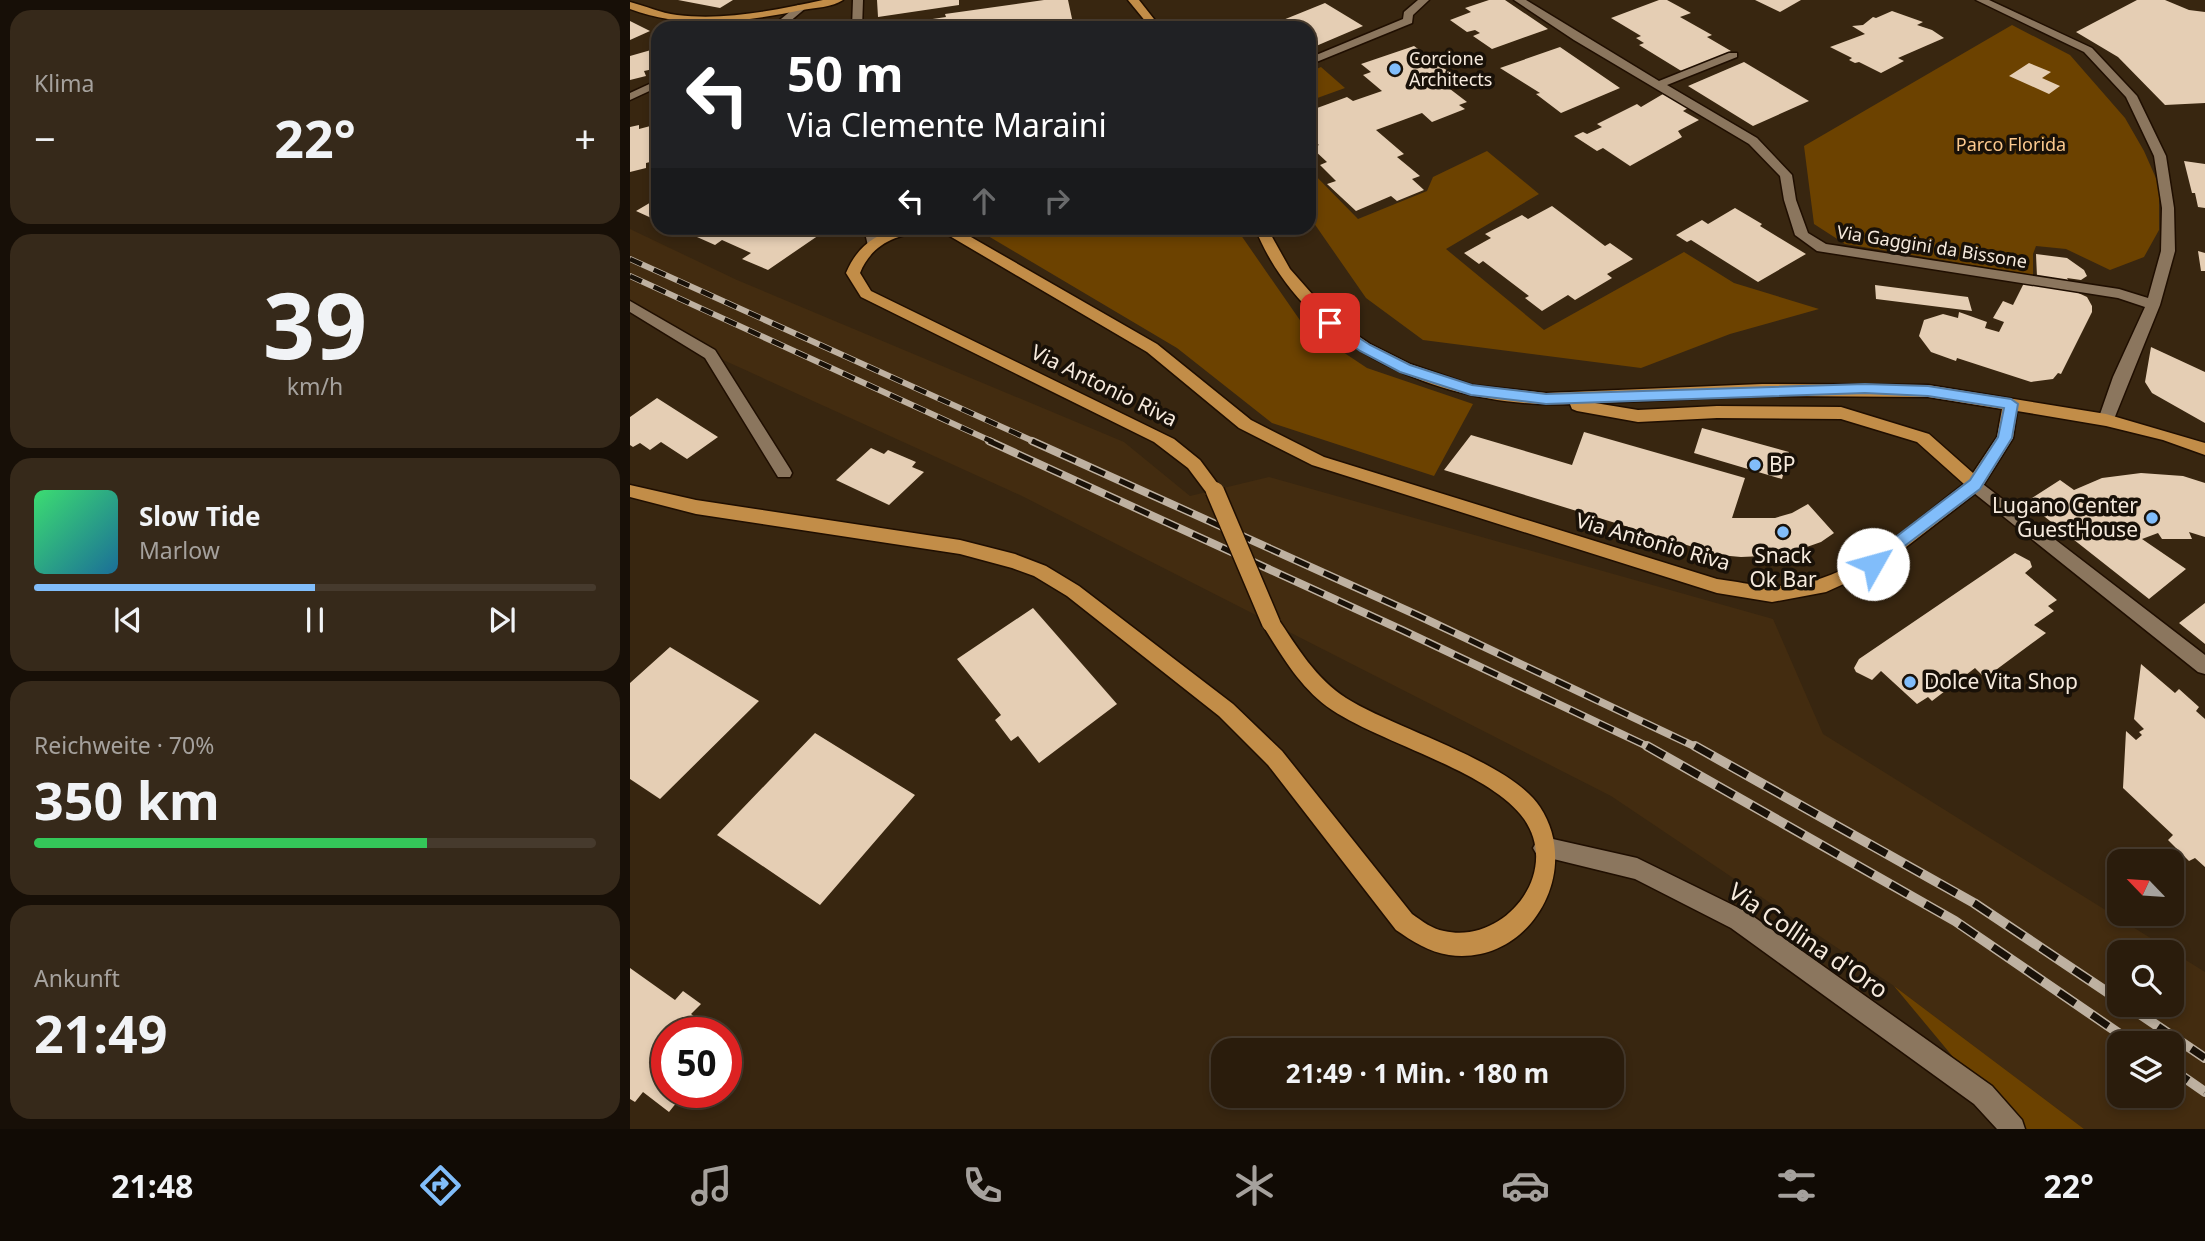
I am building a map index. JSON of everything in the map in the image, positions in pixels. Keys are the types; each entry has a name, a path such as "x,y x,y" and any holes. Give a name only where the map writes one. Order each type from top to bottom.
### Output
{"main road":[{"path":"630,5 664,16 695,18 748,16 837,0"},
{"path":"1133,0 1152,21"},
{"name":"Via Antonio Riva","path":"630,491 696,507 844,528 983,552 1015,561 1054,579 1101,611 1253,734 1300,789 1404,922 1434,940 1453,944 1473,944 1494,937 1513,926 1539,897 1547,866 1533,814 1521,800 1503,786 1394,734 1337,703 1315,683 1271,623 1215,491 1193,461 1159,437 866,294 853,273 872,235"},
{"name":"Via Antonio Riva","path":"957,235 1152,348 1245,424 1318,461 1416,494 1717,586 1772,594 1826,585 1873,564 1975,484 2005,438 2011,404"},
{"path":"1265,235 1284,271 1330,323 1365,348 1405,368 1471,390 1546,399 1638,416 1717,412 1841,413 1923,438 1975,484"},
{"path":"1546,399 1865,388 1928,391 2106,420 2165,435 2205,449"}],"street":[{"path":"857,21 858,0"},
{"path":"1316,59 1408,21 1408,14 1424,0"},
{"name":"Via Gaggini da Bissone","path":"1519,0 1743,135 1769,156 1786,175 1790,200 1802,235 1822,248 2096,290 2153,305"},
{"path":"1981,0 2088,50 2131,96 2160,156 2168,208 2168,251 2153,305 2121,377 2106,420"},
{"path":"784,21 802,7"},
{"path":"1658,85 1733,54"},
{"path":"630,97 651,86"},
{"path":"630,306 710,354 784,473"},
{"path":"1975,484 2205,666"},
{"name":"Via Collina d'Oro","path":"1544,848 1637,869 1739,920 1983,1095 2013,1129"}],"shaded area":[{"path":"630,229 737,280 1124,442 1190,496 1269,477 1773,619 1823,734 2107,911 2107,926 2131,926 2154,940 2107,940 2107,1017 2184,1017 2184,959 2205,972 2205,1129 2084,1129 1894,986 1611,796 1022,496 710,354 630,306"}],"green space":[{"name":"Parco Florida","path":"2012,25 2070,55 2125,118 2144,151 2159,185 2159,230 2144,257 2110,270 2066,249 2036,246 2033,254 2033,275 1845,244 1814,224 1804,146"},
{"path":"1321,67 1345,88 1316,98 1316,69"},
{"path":"1487,151 1539,194 1446,249 1544,330 1684,252 1734,283 1819,309 1730,334 1641,368 1423,340 1366,298 1316,226 1316,176 1358,219 1427,191 1433,177"},
{"path":"986,235 1241,235 1304,326 1367,368 1473,404 1434,476 1272,423 1177,348"},
{"path":"1894,986 2084,1129 2013,1129"}],"building":[{"path":"678,0 733,0 720,8"},
{"path":"877,0 959,0 959,5 878,17"},
{"path":"1044,0 1068,0 1072,21 919,21 946,17 945,14"},
{"path":"1489,0 1505,0 1548,29 1492,49 1473,36 1480,33 1475,30 1467,32 1450,20 1471,12 1465,8"},
{"path":"1659,0 1667,0 1691,13 1680,17 1712,35 1707,37 1731,51 1683,72 1639,45 1644,43 1636,38 1641,36 1611,18"},
{"path":"1755,0 1801,0 1780,12"},
{"path":"2137,0 2165,0 2189,10 2205,12 2205,103 2165,105 2118,57 2076,32"},
{"path":"1325,3 1363,26 1316,46 1316,21 1280,21"},
{"path":"1892,11 1923,22 1917,25 1944,38 1898,58 1904,61 1881,73 1849,60 1852,58 1830,47 1865,34 1852,26 1863,25 1873,17"},
{"path":"630,21 650,31 630,40"},
{"path":"1414,46 1449,72 1442,75 1458,87 1450,89 1467,102 1459,105 1465,109 1432,122 1422,113 1376,130 1404,154 1397,157 1420,176 1412,179 1424,190 1397,201 1391,196 1356,211 1327,184 1336,181 1320,165 1327,162 1316,152 1316,146 1319,145 1316,142 1316,108 1347,97 1353,101 1382,91 1363,75 1371,72 1361,64"},
{"path":"1560,47 1620,88 1561,113 1536,94 1540,93 1500,68"},
{"path":"651,50 651,70 644,71 646,76 630,80 630,56"},
{"path":"1744,62 1809,101 1753,126 1688,86"},
{"path":"2029,63 2051,72 2042,78 2060,86 2049,94 2009,76"},
{"path":"1663,94 1688,108 1683,111 1699,120 1678,131 1682,137 1630,166 1603,148 1597,151 1574,136 1602,127 1597,124 1637,104 1641,107"},
{"path":"639,125 639,129 651,126 651,162 646,163 646,168 630,172 630,127"},
{"path":"2184,161 2205,164 2205,208 2198,207"},
{"path":"651,202 651,218 636,211"},
{"path":"1552,206 1605,246 1610,243 1633,259 1607,274 1612,278 1575,300 1568,295 1542,311 1525,298 1529,296 1483,261 1479,264 1464,253 1491,238 1485,234 1522,215 1528,219"},
{"path":"1735,208 1806,254 1758,282 1691,240 1687,242 1676,235 1702,220 1708,224"},
{"path":"692,235 819,235 768,270 742,259 751,253 722,240 715,245"},
{"path":"2198,251 2205,253 2205,271 2201,271"},
{"path":"2036,254 2067,258 2084,270 2087,276 2081,280 2067,278 2069,281 2037,277"},
{"path":"2024,283 2072,290 2087,297 2092,306 2092,312 2061,374 2058,373 2053,379 2031,382 1957,358 1956,361 1931,352 1919,336 1924,320 1943,314 1958,318 1959,312 1987,322 1985,328 1999,332 2004,322 1993,318 2003,301 2013,305"},
{"path":"1875,285 1968,297 1972,311 1876,299"},
{"path":"2151,347 2205,372 2205,423 2152,393 2145,382"},
{"path":"657,398 718,437 687,459 661,442 650,450 640,443 633,447 630,445 630,417"},
{"path":"1702,428 1789,452 1782,479 1694,453"},
{"path":"1584,432 1745,478 1732,518 1775,518 1808,504 1834,533 1821,542 1784,555 1719,555 1444,470 1471,435 1572,465"},
{"path":"871,448 884,454 888,450 916,462 912,467 924,472 889,505 836,480"},
{"path":"2141,473 2183,476 2205,483 2205,537 2189,532 2192,539 2162,539 2158,533 2142,539 2186,569 2149,599 2026,502 2060,480 2074,490 2102,478"},
{"path":"2015,553 2030,561 2032,567 2025,573 2057,600 2048,606 2054,611 2034,625 2046,633 1985,678 1975,668 1932,701 1928,697 1917,704 1881,671 1872,680 1856,672 1854,668 1859,659"},
{"path":"2205,603 2205,644 2179,623"},
{"path":"1033,608 1117,704 1039,763 1018,736 1011,741 995,720 1001,715 957,659"},
{"path":"670,647 759,701 660,799 630,779 630,683"},
{"path":"2141,664 2175,693 2179,689 2199,707 2196,711 2205,719 2205,867 2195,858 2189,861 2184,856 2184,849 2177,849 2168,840 2173,835 2123,788 2126,731 2136,740 2142,735 2139,732 2144,729 2134,719"},
{"path":"815,733 915,795 820,905 717,835"},
{"path":"630,968 675,1000 683,991 701,1004 691,1014 695,1017 651,1017 651,1098 643,1092 635,1102 630,1099"}],"railway":[{"path":"630,259 1035,442"},
{"path":"630,276 993,442"},
{"path":"989,441 1402,630 1648,747"},
{"path":"1032,441 1417,615 1698,748"},
{"path":"1695,746 1974,903 2107,992"},
{"path":"1648,747 1955,921 2115,1031"},
{"path":"2144,1017 2205,1058"},
{"path":"2184,1077 2205,1092"}],"place":[{"name":"Corcione Architects","path":"1395,69"},
{"name":"BP","path":"1755,465"},
{"name":"Lugano Center GuestHouse","path":"2152,518"},
{"name":"Snack Ok Bar","path":"1783,532"},
{"name":"Dolce Vita Shop","path":"1910,682"}],"route":[{"path":"1330,323 1365,348 1405,368 1471,390 1546,399 1865,388 1928,391 2011,404 2005,438 1975,484 1873,564"}]}
